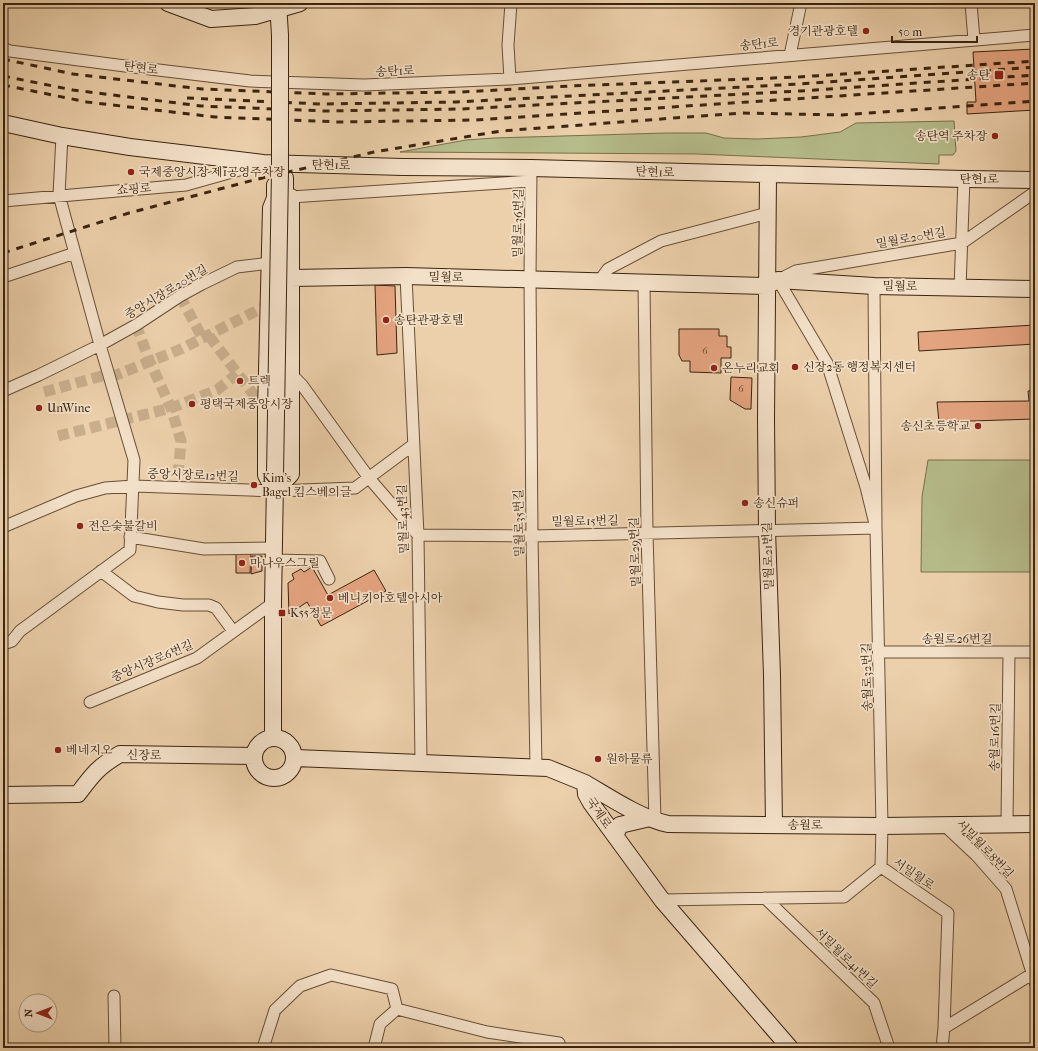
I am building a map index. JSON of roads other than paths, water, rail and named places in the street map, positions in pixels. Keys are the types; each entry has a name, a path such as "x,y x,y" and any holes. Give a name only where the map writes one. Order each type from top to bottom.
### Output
{"street":[{"path":"168,3 211,19 255,16 278,6 300,3"},
{"path":"510,79 508,45 511,3"},
{"path":"790,55 801,3"},
{"path":"972,3 974,40"},
{"path":"273,737 273,603 280,171 280,56 278,6"},
{"name":"송탄1로","path":"280,82 364,85 510,79 1035,35"},
{"name":"탄현로","path":"3,48 10,51 125,66 250,81 280,82"},
{"path":"3,123 62,136 130,147 274,164"},
{"path":"3,644 12,641 20,631 130,550 134,460 100,345 59,195 62,136"},
{"path":"274,164 275,198 271,208 266,403 266,475 275,491"},
{"path":"274,164 284,197 531,175"},
{"name":"탄현1로","path":"274,164 403,167 531,175 768,175 964,180 1035,180"},
{"name":"쇼핑로","path":"3,201 186,185 274,164"},
{"name":"밀월로36번길","path":"530,279 531,175"},
{"path":"768,175 768,213 772,283 827,363 866,487 876,528"},
{"path":"960,288 964,180"},
{"name":"밀월로20번길","path":"772,283 796,271 962,243 1035,192"},
{"path":"275,491 291,474 291,197"},
{"path":"600,280 608,270 661,241 768,213"},
{"path":"3,277 75,253"},
{"name":"중앙시장로20번길","path":"3,391 100,345 136,325 180,296 236,267 270,263"},
{"name":"밀월로","path":"291,278 406,276 600,280 644,283 772,283 1035,289"},
{"name":"밀월로43번길","path":"406,276 418,535 421,762"},
{"name":"밀월로35번길","path":"530,279 536,768"},
{"name":"밀월로29번길","path":"644,283 653,820"},
{"name":"밀월로21번길","path":"772,283 766,420 774,825"},
{"path":"874,286 876,528"},
{"path":"291,374 302,385 369,478 418,535"},
{"path":"275,491 355,488 413,445"},
{"name":"중앙시장로12번길","path":"3,527 76,496 105,488 134,486 275,491"},
{"name":"밀월로15번길","path":"418,535 532,536 876,528"},
{"name":"송월로32번길","path":"876,528 880,652 881,867"},
{"path":"130,537 204,549 274,554 320,561 329,578"},
{"path":"101,571 134,596 158,602 183,605 209,605 216,608 234,631"},
{"name":"중앙시장로6번길","path":"90,702 197,658 273,603"},
{"name":"송월로26번길","path":"880,652 1035,652"},
{"name":"송월로16번길","path":"1007,823 1009,652"},
{"path":"273,737 279,738 288,743 294,752 295,758 294,763 288,772 279,778 263,775 254,762 254,756 258,745 262,741 273,737"},
{"name":"신장로","path":"3,795 78,794 94,772 106,762 120,754 254,756"},
{"name":"국제로","path":"295,758 548,768 585,783 588,799 662,900 790,1048"},
{"name":"송월로","path":"585,783 622,805 653,820 676,825 882,826 1007,823 1035,824"},
{"path":"615,836 616,830 620,825 653,820"},
{"name":"서밀월로8번길","path":"944,825 977,856 1006,889 1033,978"},
{"name":"서밀월로","path":"662,900 844,897 881,867 948,913 942,1048"},
{"name":"서밀월로41번길","path":"765,898 874,1003 889,1048"},
{"path":"263,1048 275,1010 300,986 331,974 392,989 397,1009"},
{"path":"944,1028 1006,989 1033,978"},
{"path":"114,996 115,1048"},
{"path":"374,1048 380,1024 397,1009"},
{"path":"397,1009 487,1032 559,1043 558,1048"}],"tunnel":[{"path":"180,296 203,339"},
{"path":"111,377 181,349 268,305"},
{"path":"136,325 150,362 171,408 181,441 177,487"},
{"path":"209,336 266,411"},
{"path":"44,392 109,374"},
{"path":"58,436 171,408 217,390 237,374"}],"railway":[{"path":"3,59 73,74 202,89 326,94 461,92 799,77 1035,61"},
{"path":"187,98 321,104 456,102 800,84 1035,67"},
{"path":"3,76 73,90 201,106 325,111 461,109 800,91 1035,75"},
{"path":"3,85 87,102 215,117 339,122 475,120 1035,83"},
{"path":"3,253 129,213 254,180 374,152 501,131 741,113 842,115 1035,101"}],"place":[{"name":"경기관광호텔","path":"866,31"},
{"name":"송탄","path":"999,75"},
{"name":"송탄역 주차장","path":"995,136"},
{"name":"국제중앙시장 제1공영주차장","path":"131,172"},
{"name":"송탄관광호텔","path":"386,320"},
{"name":"신장2동 행정복지센터","path":"795,367"},
{"name":"온누리교회","path":"714,368"},
{"name":"트렉","path":"240,381"},
{"name":"평택국제중앙시장","path":"192,404"},
{"name":"UnWine","path":"39,408"},
{"name":"송신초등학교","path":"978,426"},
{"name":"Kim's Bagel 킴스베이글","path":"254,485"},
{"name":"송신슈퍼","path":"745,503"},
{"name":"전은숮불갈비","path":"80,526"},
{"name":"마나우스그릴","path":"242,563"},
{"name":"베니키아호텔아시아","path":"330,598"},
{"name":"K55정문","path":"282,613"},
{"name":"베네지오","path":"58,750"},
{"name":"원하물류","path":"598,759"}]}
